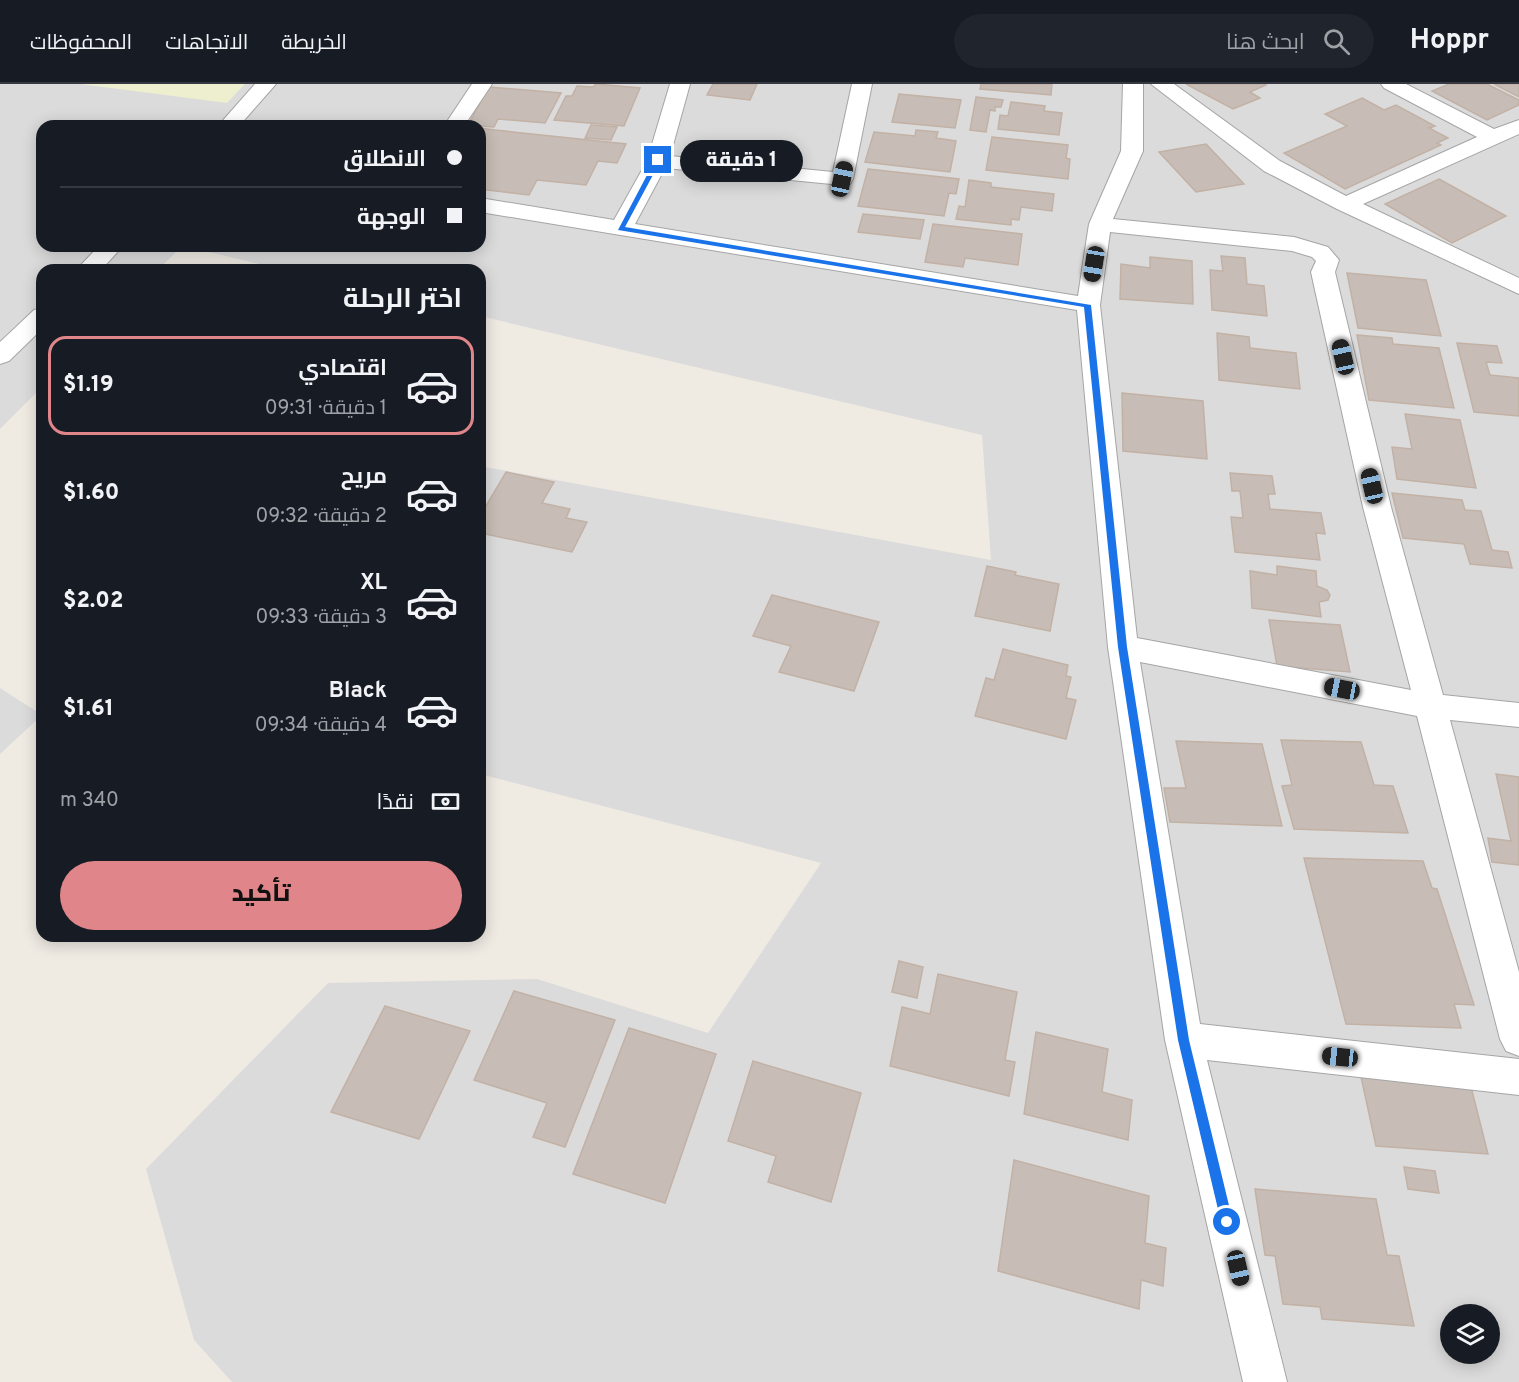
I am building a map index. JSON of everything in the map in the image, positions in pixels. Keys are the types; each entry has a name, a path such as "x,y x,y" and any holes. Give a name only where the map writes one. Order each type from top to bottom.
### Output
{"street":[{"path":"233,120 266,84"},
{"path":"458,120 482,84"},
{"path":"621,228 658,160 680,84"},
{"path":"658,160 842,179 862,84"},
{"path":"1133,84 1132,151 1100,224 1088,305 1123,647 1184,1040 1265,1382"},
{"path":"1161,84 1272,166 1345,204 1519,287"},
{"path":"1391,84 1495,138"},
{"path":"1345,204 1519,126"},
{"path":"486,206 1088,305"},
{"path":"1100,224 1294,244 1320,252 1328,260 1323,272 1377,507 1519,1039"},
{"path":"94,264 106,252"},
{"path":"0,356 36,321"},
{"path":"1123,647 1430,706 1519,715"},
{"path":"1184,1040 1519,1077"}],"shaded area":[{"path":"0,84 1519,84 1519,1382 232,1382 194,1340 146,1169 328,983 537,979 708,1033 821,863 486,776 486,467 991,560 982,435 486,317 486,264 260,264 208,252 486,252 486,120 36,120 36,252 176,252 164,264 36,264 36,393 0,429"},
{"path":"0,688 36,711 36,721 0,754"}],"green space":[{"path":"80,84 245,84 227,103"}],"building":[{"path":"596,84 640,88 624,126 554,120 566,96 572,96 577,86 593,87"},
{"path":"713,84 757,84 750,100 707,95"},
{"path":"981,84 1052,84 1051,95 980,89"},
{"path":"1186,84 1266,85 1250,92 1260,98 1233,109"},
{"path":"1449,84 1487,84 1519,100 1519,105 1487,120 1432,91"},
{"path":"1494,84 1519,84 1519,97"},
{"path":"489,87 561,93 545,123 498,119 494,127 486,126 486,120 471,120"},
{"path":"899,94 961,100 955,128 892,122"},
{"path":"976,97 1003,100 1001,107 995,107 995,111 990,110 986,132 970,130"},
{"path":"1362,98 1384,110 1396,105 1435,126 1429,128 1448,138 1437,143 1441,145 1345,189 1284,153 1347,126 1325,114"},
{"path":"1011,102 1045,106 1044,111 1062,113 1059,135 998,129 1000,115 1008,116"},
{"path":"591,125 617,127 611,140 585,138"},
{"path":"486,129 626,144 617,163 598,161 586,185 537,180 529,195 486,190"},
{"path":"916,130 938,132 936,138 956,141 950,172 865,162 874,132 915,136"},
{"path":"992,137 1068,145 1066,158 1070,159 1068,179 986,170"},
{"path":"1206,144 1244,184 1196,192 1159,152"},
{"path":"868,169 959,179 956,194 949,193 944,216 858,206"},
{"path":"1439,179 1506,216 1452,243 1385,204"},
{"path":"969,180 991,183 991,187 1054,194 1052,211 1021,207 1019,220 1011,219 1011,225 956,219 959,206 965,207"},
{"path":"863,214 924,220 920,239 858,232"},
{"path":"933,224 1022,234 1018,265 965,258 963,267 925,262"},
{"path":"1221,256 1245,258 1247,284 1264,286 1267,316 1212,310 1210,270 1223,271"},
{"path":"1150,257 1192,261 1193,304 1120,299 1121,264 1150,268"},
{"path":"1347,273 1426,280 1441,336 1358,328"},
{"path":"1217,333 1249,337 1250,348 1296,353 1300,389 1219,380"},
{"path":"1357,335 1392,338 1393,344 1439,348 1454,408 1369,400"},
{"path":"1457,343 1497,346 1502,363 1486,362 1490,375 1519,378 1519,416 1474,412"},
{"path":"1122,393 1203,401 1207,459 1123,451"},
{"path":"1405,414 1460,420 1476,488 1397,479 1392,447 1412,449"},
{"path":"506,472 554,482 542,503 570,509 566,518 587,522 572,552 486,534 486,506"},
{"path":"1230,473 1272,476 1275,494 1268,494 1270,509 1321,513 1325,534 1316,533 1320,560 1235,552 1231,517 1243,518 1240,491 1232,491"},
{"path":"1392,493 1462,500 1465,510 1481,511 1492,550 1508,552 1512,568 1470,564 1464,544 1403,538"},
{"path":"987,566 1016,572 1015,575 1059,584 1050,631 975,616"},
{"path":"1277,566 1316,571 1317,586 1327,590 1330,595 1328,600 1319,602 1321,617 1252,608 1250,571 1277,575"},
{"path":"772,595 879,622 854,691 779,672 791,646 753,636"},
{"path":"1269,620 1340,625 1350,672 1277,666"},
{"path":"1003,649 1068,665 1066,676 1071,677 1066,698 1076,700 1066,739 975,716 986,678 994,680"},
{"path":"1281,740 1361,742 1374,785 1393,786 1408,833 1294,829 1282,786 1292,785"},
{"path":"1176,741 1262,744 1282,826 1170,822 1164,788 1186,788"},
{"path":"1496,774 1519,777 1519,865 1492,862 1488,838 1511,841"},
{"path":"1304,858 1423,861 1432,888 1437,889 1474,1005 1454,1004 1461,1028 1346,1024"},
{"path":"899,961 923,967 917,998 892,992"},
{"path":"938,974 1017,992 1005,1060 1015,1062 1009,1096 890,1066 902,1007 930,1014"},
{"path":"514,991 615,1020 565,1147 533,1137 547,1103 474,1080"},
{"path":"385,1006 470,1031 419,1139 331,1112"},
{"path":"629,1028 716,1054 665,1203 573,1174"},
{"path":"1036,1032 1108,1049 1102,1092 1132,1100 1128,1140 1024,1114"},
{"path":"753,1061 861,1093 831,1202 768,1182 776,1156 728,1141"},
{"path":"1360,1072 1469,1079 1488,1154 1376,1146"},
{"path":"1014,1160 1149,1196 1145,1243 1166,1248 1163,1286 1141,1280 1139,1309 998,1271"},
{"path":"1404,1167 1435,1171 1439,1193 1408,1189"},
{"path":"1255,1189 1376,1199 1387,1255 1399,1256 1414,1326 1322,1319 1320,1307 1283,1304 1275,1256 1265,1255"}],"route":[{"path":"658,160 621,228 1088,305 1123,647 1184,1040 1227,1222"}]}
